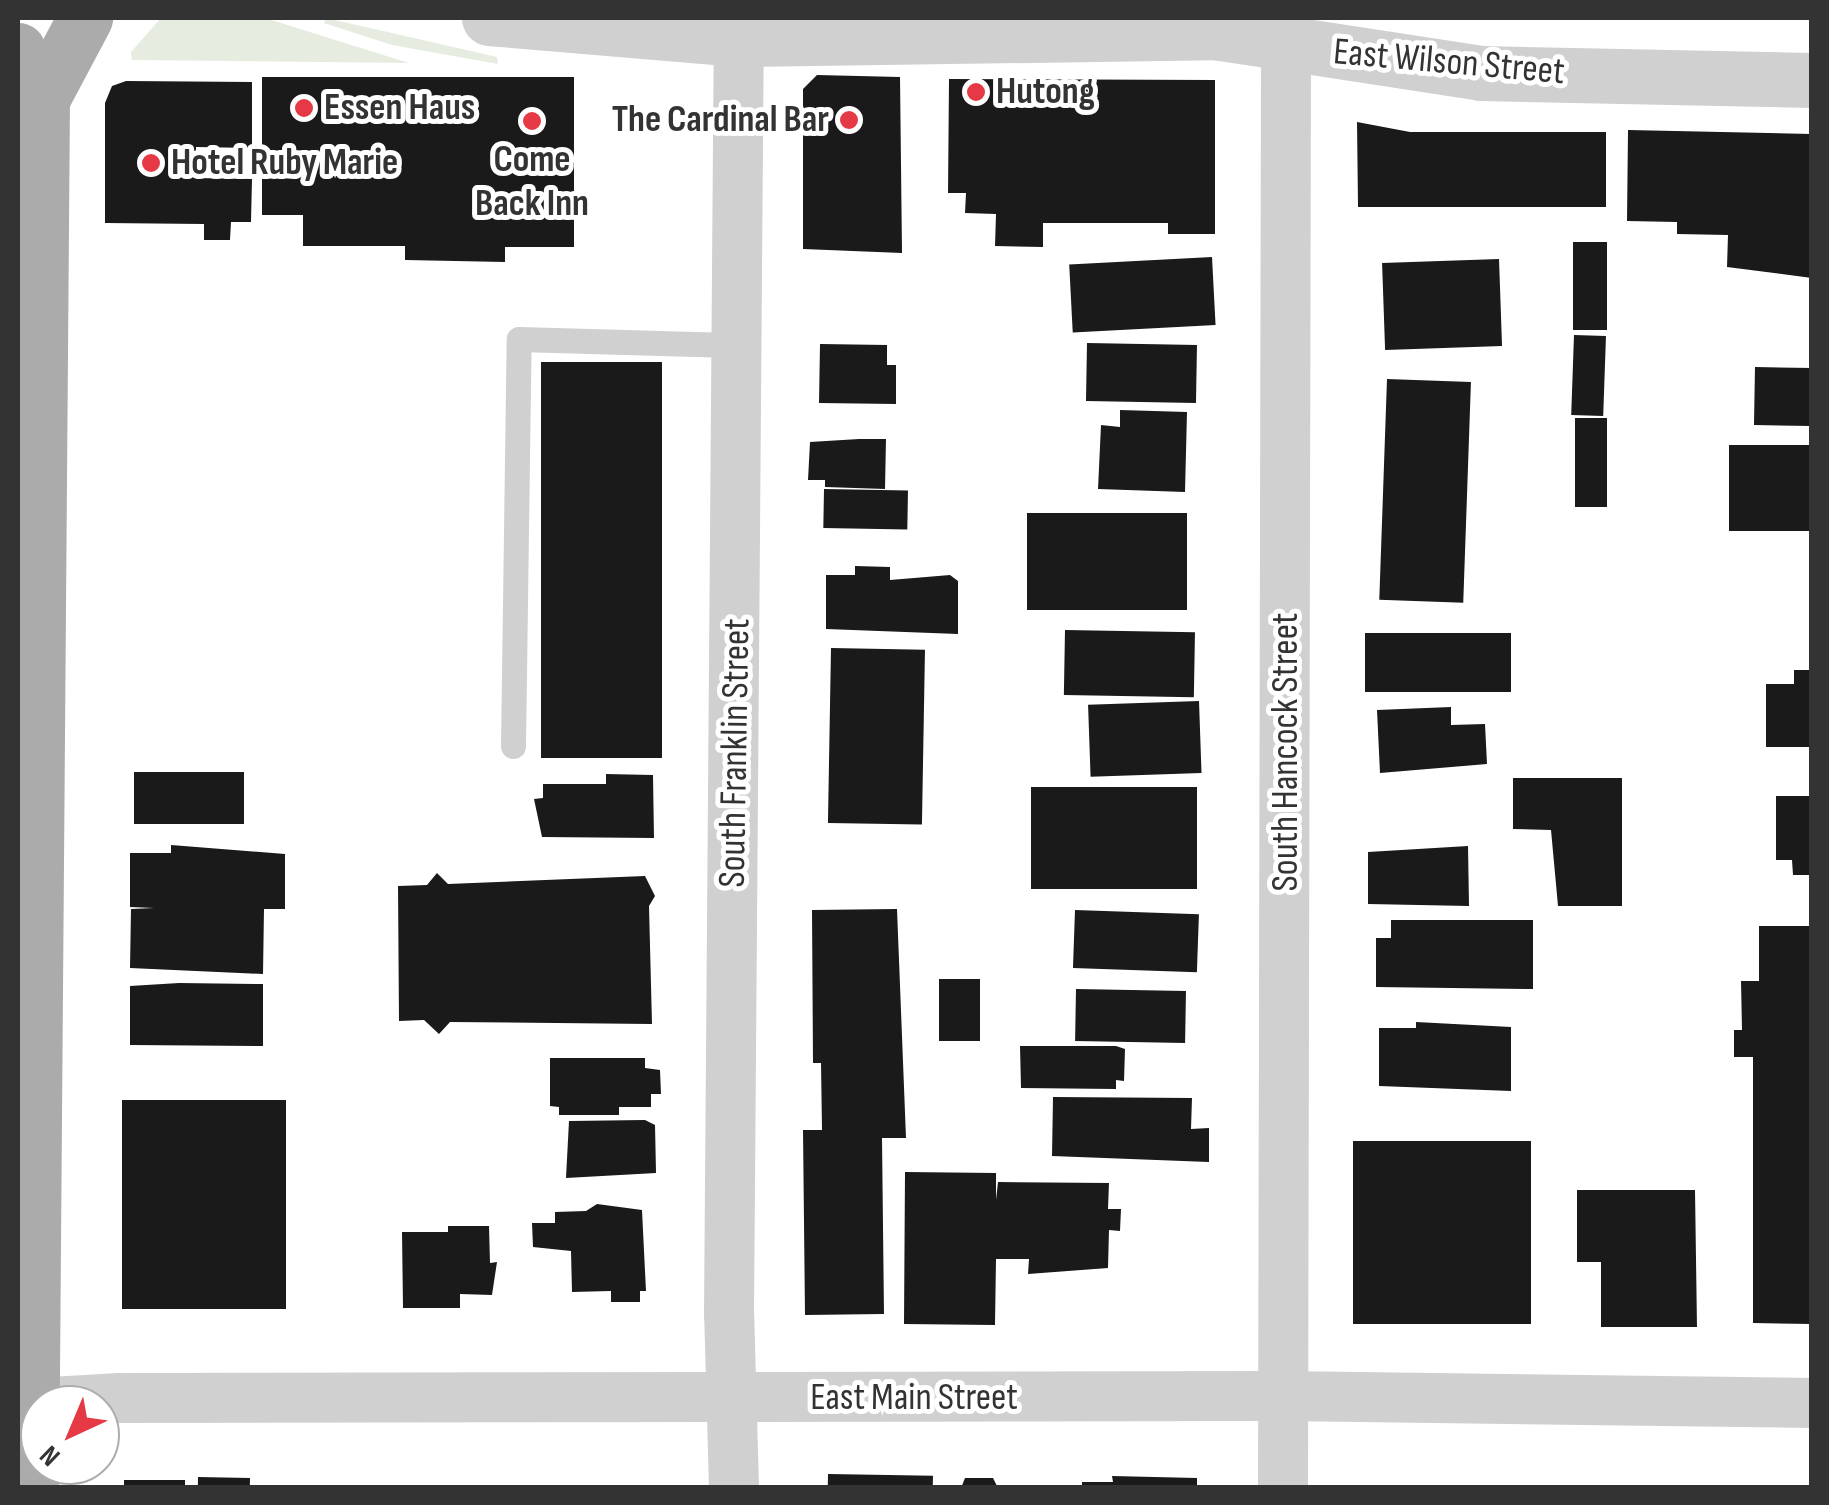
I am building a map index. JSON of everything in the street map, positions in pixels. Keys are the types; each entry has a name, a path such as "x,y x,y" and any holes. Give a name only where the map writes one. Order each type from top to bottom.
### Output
{"main road":[{"path":"26,1385 27,709 42,100 84,18"},
{"path":"18,50 42,100"}],"street":[{"name":"East Wilson Street","path":"489,18 740,28 1286,31 1481,73 1812,80"},
{"name":"South Franklin Street","path":"734,1488 731,1398 740,28"},
{"name":"South Hancock Street","path":"1283,1488 1286,31"},
{"name":"East Main Street","path":"120,1398 1284,1396 1812,1403"}],"lane":[{"path":"513,746 519,340 739,345"}],"shaded area":[{"path":"161,18 265,18 409,63 132,60 131,52"},
{"path":"326,18 497,57 498,64 392,45 324,23"}],"building":[{"path":"817,75 900,77 902,253 803,249 803,89"},
{"path":"262,77 574,77 574,247 505,247 505,262 405,260 405,246 303,246 303,215 262,215"},
{"path":"949,79 1215,80 1215,234 1168,234 1168,223 1043,223 1043,247 995,246 996,214 965,213 966,193 948,193"},
{"name":"Hotel Ruby Marie","path":"126,81 252,82 252,148 196,147 196,178 252,179 251,222 231,222 230,240 204,240 204,224 105,223 105,103 112,86"},
{"path":"1357,122 1410,132 1606,132 1606,207 1358,207"},
{"path":"1628,130 1812,134 1812,278 1727,267 1728,235 1677,234 1677,222 1627,221"},
{"path":"1573,242 1607,242 1607,330 1573,330"},
{"path":"1212,257 1216,325 1073,332 1069,264"},
{"path":"1499,259 1502,346 1385,350 1382,263"},
{"path":"1574,335 1606,336 1603,416 1571,415"},
{"path":"1087,343 1197,345 1196,403 1086,401"},
{"path":"820,344 887,345 887,365 896,365 896,404 819,403"},
{"path":"541,362 662,362 662,758 541,758"},
{"path":"1755,367 1812,368 1811,426 1754,425"},
{"path":"1387,379 1471,382 1463,603 1379,600"},
{"path":"1120,410 1187,412 1185,492 1098,489 1101,425 1120,427"},
{"path":"1575,418 1607,418 1607,507 1575,507"},
{"path":"886,439 885,489 825,487 825,480 808,480 810,442"},
{"path":"1729,445 1812,445 1812,531 1729,531"},
{"path":"824,489 908,490 907,529 823,528"},
{"path":"1027,513 1187,513 1187,610 1027,610"},
{"path":"855,566 890,567 890,580 950,575 958,581 958,634 826,629 826,575 855,575"},
{"path":"1065,630 1195,632 1194,697 1064,695"},
{"path":"1365,633 1511,633 1511,692 1365,692"},
{"path":"831,648 925,650 922,825 828,823"},
{"path":"1794,670 1812,670 1812,747 1766,747 1766,684 1794,684"},
{"path":"1199,701 1202,773 1091,777 1088,705"},
{"path":"1451,707 1451,725 1485,724 1487,764 1380,773 1377,710"},
{"path":"134,772 244,772 244,824 134,824"},
{"path":"606,774 653,775 654,838 542,837 534,799 543,798 543,784 606,784"},
{"path":"1513,778 1622,778 1622,906 1558,906 1551,830 1513,829"},
{"path":"1031,787 1197,787 1197,889 1031,889"},
{"path":"1776,796 1812,796 1812,875 1793,875 1792,860 1776,860"},
{"path":"171,845 285,854 285,909 264,909 263,974 130,968 131,909 154,908 130,907 130,853 171,853"},
{"path":"1468,846 1469,906 1368,904 1368,852"},
{"path":"437,873 448,884 645,876 655,896 649,906 652,1024 450,1022 439,1034 424,1020 399,1021 398,886 427,885"},
{"path":"897,909 906,1138 882,1138 884,1314 805,1315 803,1130 822,1130 821,1063 813,1063 812,910"},
{"path":"1075,910 1199,914 1197,972 1073,968"},
{"path":"1391,920 1533,920 1533,989 1376,987 1376,938 1391,938"},
{"path":"1759,926 1812,926 1812,1324 1753,1323 1753,1057 1734,1057 1734,1030 1742,1030 1741,981 1759,981"},
{"path":"939,979 980,979 980,1041 939,1041"},
{"path":"263,984 263,1046 130,1045 130,986"},
{"path":"1076,989 1186,991 1185,1043 1075,1041"},
{"path":"1416,1022 1511,1027 1511,1091 1379,1086 1379,1028 1416,1028"},
{"path":"1020,1046 1125,1049 1124,1081 1116,1080 1116,1089 1021,1088"},
{"path":"550,1058 645,1058 645,1068 660,1070 661,1094 651,1094 651,1107 619,1107 619,1115 559,1115 559,1107 550,1106"},
{"path":"1053,1097 1192,1098 1191,1129 1209,1128 1209,1162 1052,1156"},
{"path":"122,1100 286,1100 286,1309 122,1309"},
{"path":"645,1120 655,1125 656,1173 566,1178 569,1121"},
{"path":"1353,1141 1531,1141 1531,1324 1353,1324"},
{"path":"905,1172 996,1173 996,1200 998,1182 1109,1183 1108,1209 1121,1209 1120,1231 1109,1230 1108,1268 1028,1274 1029,1259 996,1259 995,1325 904,1324"},
{"path":"1577,1190 1695,1190 1697,1327 1601,1327 1601,1262 1577,1262"},
{"path":"597,1204 642,1210 646,1291 640,1291 640,1302 611,1302 611,1291 572,1292 571,1251 533,1247 532,1223 555,1223 555,1212 586,1211"},
{"path":"448,1226 489,1226 490,1263 497,1262 492,1295 460,1294 460,1308 403,1308 402,1232 448,1232"},
{"path":"828,1474 933,1476 933,1488 828,1488"},
{"path":"1112,1476 1197,1478 1197,1488 1082,1488 1082,1482 1113,1482"},
{"path":"198,1477 250,1478 250,1488 198,1488"},
{"path":"965,1478 993,1478 998,1488 961,1488"},
{"path":"124,1480 185,1480 185,1488 124,1488"}],"place":[{"name":"Hutong","path":"976,92"},
{"name":"Essen Haus","path":"304,108"},
{"name":"The Cardinal Bar","path":"849,120"},
{"name":"Come Back Inn","path":"532,121"},
{"name":"Hotel Ruby Marie","path":"151,163"}]}
